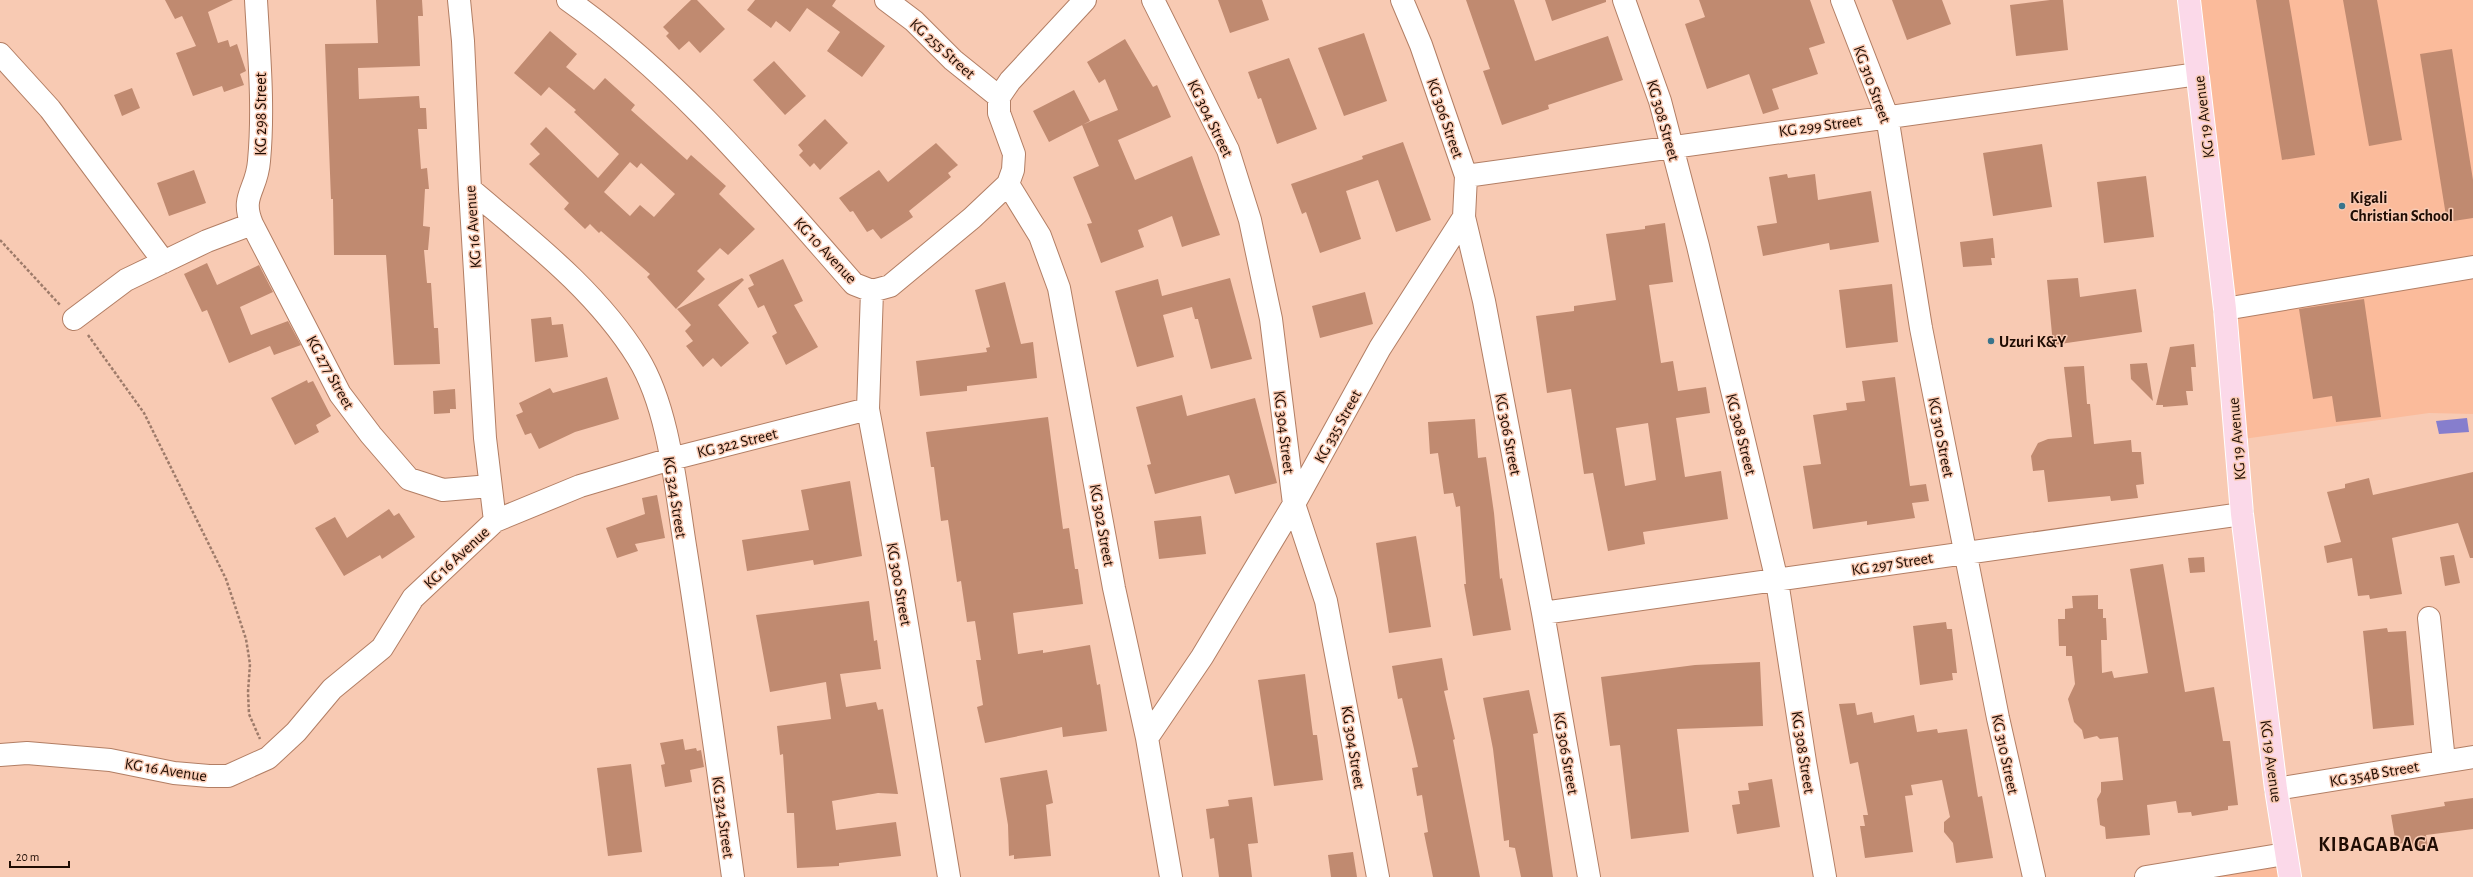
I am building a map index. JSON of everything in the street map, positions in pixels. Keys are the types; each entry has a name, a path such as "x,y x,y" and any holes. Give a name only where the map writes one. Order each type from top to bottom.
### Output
{"main road":[{"name":"KG 19 Avenue","path":"2189,0 2225,309 2242,514 2276,789 2285,854 2290,877"}],"street":[{"name":"KG 298 Street","path":"252,224 246,211 247,199 259,171 261,140 261,81 256,0"},
{"name":"KG 16 Avenue","path":"0,756 27,753 110,760 174,773 209,776 228,776 268,758 296,732 332,689 382,648 413,598 495,521 490,486 470,189 463,41 459,0"},
{"name":"KG 10 Avenue","path":"568,0 599,22 673,85 760,177 854,284 872,291 890,286 972,218 1008,184"},
{"name":"KG 255 Street","path":"886,0 914,21 953,60 999,97"},
{"path":"1008,184 1013,170 1014,154 999,113 999,97 1010,81 1085,0"},
{"name":"KG 304 Street","path":"1153,0 1228,150 1250,220 1271,319 1294,504 1326,601 1378,877"},
{"name":"KG 306 Street","path":"1402,0 1421,45 1466,176 1464,217 1484,301 1543,613 1589,877"},
{"name":"KG 308 Street","path":"1624,0 1660,101 1672,146 1777,581 1805,762 1825,877"},
{"name":"KG 310 Street","path":"1842,0 1887,116 1921,328 1964,552 1998,718 2034,877"},
{"path":"0,54 50,109 164,262"},
{"name":"KG 299 Street","path":"1466,176 1887,116 2198,74"},
{"name":"KG 302 Street","path":"1008,184 1040,236 1059,288 1114,588 1147,738 1171,877"},
{"name":"KG 324 Street","path":"470,189 540,249 617,327 639,360 655,394 671,459 710,711 733,877"},
{"name":"KG 335 Street","path":"1147,738 1202,657 1294,504 1380,348 1464,217"},
{"path":"74,319 126,280 208,241 252,224"},
{"name":"KG 277 Street","path":"252,224 340,394 371,435 409,479 442,490 490,486"},
{"path":"2225,309 2473,267"},
{"name":"KG 300 Street","path":"872,291 868,409 902,594 949,877"},
{"name":"KG 322 Street","path":"495,521 580,486 671,459 868,409"},
{"name":"KG 297 Street","path":"1543,613 1777,581 1964,552 2242,514"},
{"path":"2429,618 2444,761"},
{"name":"KG 354B Street","path":"2276,789 2473,757"},
{"path":"2146,877 2285,854"}],"path":[{"path":"0,240 99,348 144,413 177,475 226,579 246,639 250,664 248,692 249,714 268,758"}],"shaded area":[{"name":"Kigali Christian School","path":"2189,0 2473,0 2473,414 2429,413 2236,440"},
{"path":"2467,418 2469,432 2439,434 2436,421"},
{"path":"2285,854 2290,877 2147,877"}],"building":[{"path":"165,0 233,0 208,12 218,43 228,40 230,47 237,44 246,71 240,74 244,85 224,92 222,86 193,96 176,53 196,46 182,16 175,19"},
{"path":"376,0 422,0 423,16 418,16 420,66 358,68 359,99 419,96 420,108 426,108 427,129 418,129 421,169 427,168 429,189 425,189 423,226 430,227 428,250 424,250 427,283 431,283 434,328 438,328 440,364 394,365 386,255 334,255 333,199 331,199 325,44 378,43"},
{"path":"691,0 697,0 725,29 700,53 689,41 679,50 666,36 669,33 663,27"},
{"path":"755,0 836,0 832,6 885,46 862,77 827,51 840,32 807,8 790,32 776,21 771,28 747,10"},
{"path":"1218,0 1262,0 1269,20 1230,33"},
{"path":"1466,0 1514,0 1535,61 1608,36 1623,80 1548,105 1549,109 1502,125 1483,71 1490,69"},
{"path":"1545,0 1606,0 1606,2 1552,21"},
{"path":"1699,0 1810,0 1825,43 1809,48 1818,74 1772,89 1779,109 1763,114 1749,74 1707,89 1685,24 1705,17"},
{"path":"1892,0 1942,0 1951,24 1907,40"},
{"path":"2050,0 2063,0 2068,50 2016,56 2010,5"},
{"path":"2256,0 2289,0 2315,155 2282,160"},
{"path":"2343,0 2377,0 2402,140 2369,146"},
{"path":"550,31 577,54 566,67 594,90 605,78 635,105 631,110 687,160 691,155 726,186 719,194 755,229 728,255 720,248 697,271 705,279 676,309 647,277 650,274 601,231 599,233 590,224 585,229 564,209 569,203 529,164 540,154 530,144 546,127 598,178 619,154 574,112 576,110 549,87 541,96 514,73","holes":["630,162 637,168 641,163 675,194 654,217 640,205 630,216 604,192"]},
{"path":"1364,33 1387,101 1344,116 1318,48"},
{"path":"1125,39 1153,87 1157,85 1171,117 1118,140 1135,180 1192,156 1220,235 1182,247 1172,216 1138,230 1144,247 1101,263 1087,224 1092,223 1073,177 1099,166 1082,125 1118,110 1105,79 1099,83 1087,62"},
{"path":"2452,49 2473,180 2473,218 2447,222 2420,54"},
{"path":"1289,58 1317,129 1277,144 1261,98 1258,99 1248,72"},
{"path":"774,61 806,96 785,115 753,80"},
{"path":"132,88 140,108 122,116 114,95"},
{"path":"1074,90 1090,121 1049,142 1033,111"},
{"path":"825,119 848,143 820,170 814,163 810,167 799,155 803,151 798,145"},
{"path":"1403,142 1431,220 1396,232 1378,180 1346,191 1361,239 1320,253 1306,212 1302,214 1291,184 1363,159 1362,156"},
{"path":"936,143 958,165 948,173 951,177 909,211 913,217 881,239 873,229 867,232 853,211 850,212 839,198 879,170 888,182"},
{"path":"2042,144 2052,207 1993,216 1983,153"},
{"path":"194,170 206,203 169,216 157,183"},
{"path":"1787,174 1788,178 1815,174 1818,200 1871,191 1879,242 1830,250 1829,243 1763,256 1757,226 1777,223 1769,177"},
{"path":"2146,176 2154,237 2104,243 2097,182"},
{"path":"1665,223 1673,282 1649,285 1661,363 1673,361 1678,391 1706,387 1710,413 1676,418 1685,477 1721,471 1728,519 1643,532 1645,544 1608,551 1593,473 1584,474 1571,389 1547,393 1536,316 1574,311 1574,306 1616,300 1606,234 1645,229 1645,226","holes":["1648,423 1656,480 1625,486 1616,428"]},
{"path":"1993,238 1995,258 1991,258 1992,265 1963,267 1960,242"},
{"path":"783,259 803,301 794,305 818,347 786,365 772,336 777,333 764,305 758,308 748,288 754,285 749,275"},
{"path":"207,263 217,285 259,265 273,292 240,307 251,335 288,321 301,345 274,355 270,346 229,363 207,310 202,312 184,274"},
{"path":"742,278 744,280 718,305 749,343 721,367 713,358 703,367 686,346 693,341 685,331 691,325 677,309"},
{"path":"1230,278 1252,359 1211,369 1198,319 1195,319 1192,307 1163,315 1174,357 1137,367 1115,291 1158,279 1162,296"},
{"path":"2078,278 2080,297 2136,289 2142,332 2053,345 2047,280"},
{"path":"1005,282 1021,344 1033,342 1037,378 967,386 967,391 920,396 916,361 987,352 986,348 990,347 975,290"},
{"path":"1892,284 1898,342 1846,348 1839,290"},
{"path":"1365,292 1373,324 1320,338 1312,306"},
{"path":"2364,299 2381,417 2336,422 2332,396 2313,399 2299,309"},
{"path":"551,317 552,325 563,324 568,357 535,362 531,319"},
{"path":"2194,344 2196,367 2191,367 2193,391 2186,391 2188,405 2163,407 2163,405 2156,405 2170,347"},
{"path":"2147,363 2153,401 2131,379 2130,364"},
{"path":"2084,366 2087,404 2090,404 2094,444 2131,440 2132,452 2141,452 2144,484 2136,485 2138,498 2111,501 2110,496 2048,502 2044,470 2033,471 2031,456 2038,443 2048,439 2072,437 2064,367"},
{"path":"607,377 619,419 575,432 539,449 531,433 525,435 516,415 523,412 519,403 550,388 553,393"},
{"path":"1895,377 1910,486 1926,484 1929,501 1912,503 1915,518 1867,525 1867,521 1813,529 1803,466 1821,464 1813,415 1847,410 1846,403 1865,401 1862,381"},
{"path":"307,380 308,383 313,381 331,416 316,425 319,432 295,445 271,398"},
{"path":"455,389 456,409 450,409 450,413 434,414 433,391"},
{"path":"1182,395 1187,416 1255,398 1277,483 1235,494 1229,475 1155,494 1147,465 1151,464 1136,407"},
{"path":"1048,417 1063,529 1069,528 1075,569 1078,569 1083,604 1013,613 1018,654 1043,650 1043,653 1090,645 1097,685 1100,684 1107,731 1063,737 1062,727 985,743 977,707 983,705 976,660 981,660 975,621 967,622 961,581 957,582 948,520 941,521 934,467 931,467 926,432"},
{"path":"1475,419 1478,458 1486,457 1494,513 1500,579 1502,578 1511,630 1473,636 1464,584 1466,584 1460,506 1456,507 1453,493 1444,494 1438,453 1430,454 1428,422"},
{"path":"2473,472 2473,558 2470,558 2458,523 2392,538 2402,594 2370,599 2369,595 2358,596 2352,558 2327,563 2324,546 2341,542 2327,492 2345,488 2345,484 2369,478 2373,495"},
{"path":"850,481 862,556 814,565 813,560 747,571 742,540 809,530 801,490"},
{"path":"657,495 665,538 635,544 638,551 617,558 606,528 645,514 642,498"},
{"path":"389,509 394,516 399,513 415,537 382,559 380,555 344,576 315,528 335,517 347,538"},
{"path":"1201,516 1206,554 1159,559 1154,521"},
{"path":"1416,536 1431,627 1389,633 1376,543"},
{"path":"2454,555 2460,583 2445,586 2440,557"},
{"path":"2204,557 2205,572 2190,573 2188,558"},
{"path":"2163,564 2185,692 2214,687 2223,741 2230,741 2238,805 2228,806 2228,810 2192,816 2191,812 2178,813 2176,801 2147,805 2150,835 2106,839 2105,827 2100,825 2097,799 2101,792 2101,782 2123,780 2118,737 2100,739 2097,736 2084,739 2082,730 2074,722 2068,699 2075,684 2072,656 2066,656 2066,646 2059,646 2058,619 2065,619 2065,609 2073,608 2072,596 2098,595 2098,609 2103,609 2103,618 2106,618 2107,640 2101,640 2102,673 2112,671 2114,678 2148,673 2130,569"},
{"path":"869,601 874,641 877,640 881,669 840,674 846,707 876,702 878,710 883,709 898,794 878,793 832,801 836,830 896,822 901,856 839,863 839,866 797,868 794,813 787,813 783,754 780,755 777,726 831,719 826,682 770,692 756,615"},
{"path":"1946,622 1947,629 1952,629 1957,673 1952,673 1953,680 1920,685 1913,626"},
{"path":"2387,628 2388,632 2406,631 2414,725 2373,729 2363,631"},
{"path":"1442,658 1448,690 1444,691 1455,739 1453,740 1480,877 1433,877 1424,833 1428,832 1422,795 1417,796 1412,768 1418,767 1402,698 1398,699 1392,666"},
{"path":"1760,662 1763,726 1677,729 1689,832 1631,839 1620,745 1610,746 1601,677 1695,665"},
{"path":"1305,674 1313,735 1317,735 1323,780 1274,786 1258,680"},
{"path":"1529,690 1538,733 1533,734 1553,877 1521,877 1515,848 1509,847 1509,840 1504,841 1493,749 1483,698"},
{"path":"1855,703 1857,715 1872,712 1874,723 1914,715 1917,732 1937,729 1938,733 1967,729 1978,797 1982,796 1993,858 1956,863 1953,843 1944,832 1944,822 1950,817 1942,780 1911,785 1913,795 1905,796 1913,852 1865,858 1860,826 1865,826 1863,815 1868,815 1858,762 1850,764 1839,704"},
{"path":"683,739 685,750 696,748 697,751 701,750 704,767 690,770 692,782 665,787 661,765 665,764 660,743"},
{"path":"631,764 642,852 608,856 597,768"},
{"path":"1047,770 1053,803 1046,805 1051,856 1014,859 1014,855 1009,856 1008,825 1000,778"},
{"path":"1772,779 1780,827 1737,834 1732,805 1740,804 1738,791 1749,790 1748,783"},
{"path":"1252,797 1258,843 1248,844 1252,877 1219,877 1214,838 1210,839 1206,809 1229,806 1228,800"},
{"path":"2473,798 2473,829 2426,835 2428,847 2412,849 2411,842 2396,844 2391,815 2445,806 2444,802"},
{"path":"1353,852 1357,877 1331,877 1328,855"}],"place":[{"name":"Kigali Christian School","path":"2342,206"},
{"name":"Uzuri K&Y","path":"1991,341"}],"district":[{"name":"KIBAGABAGA","path":"2379,844"}]}
